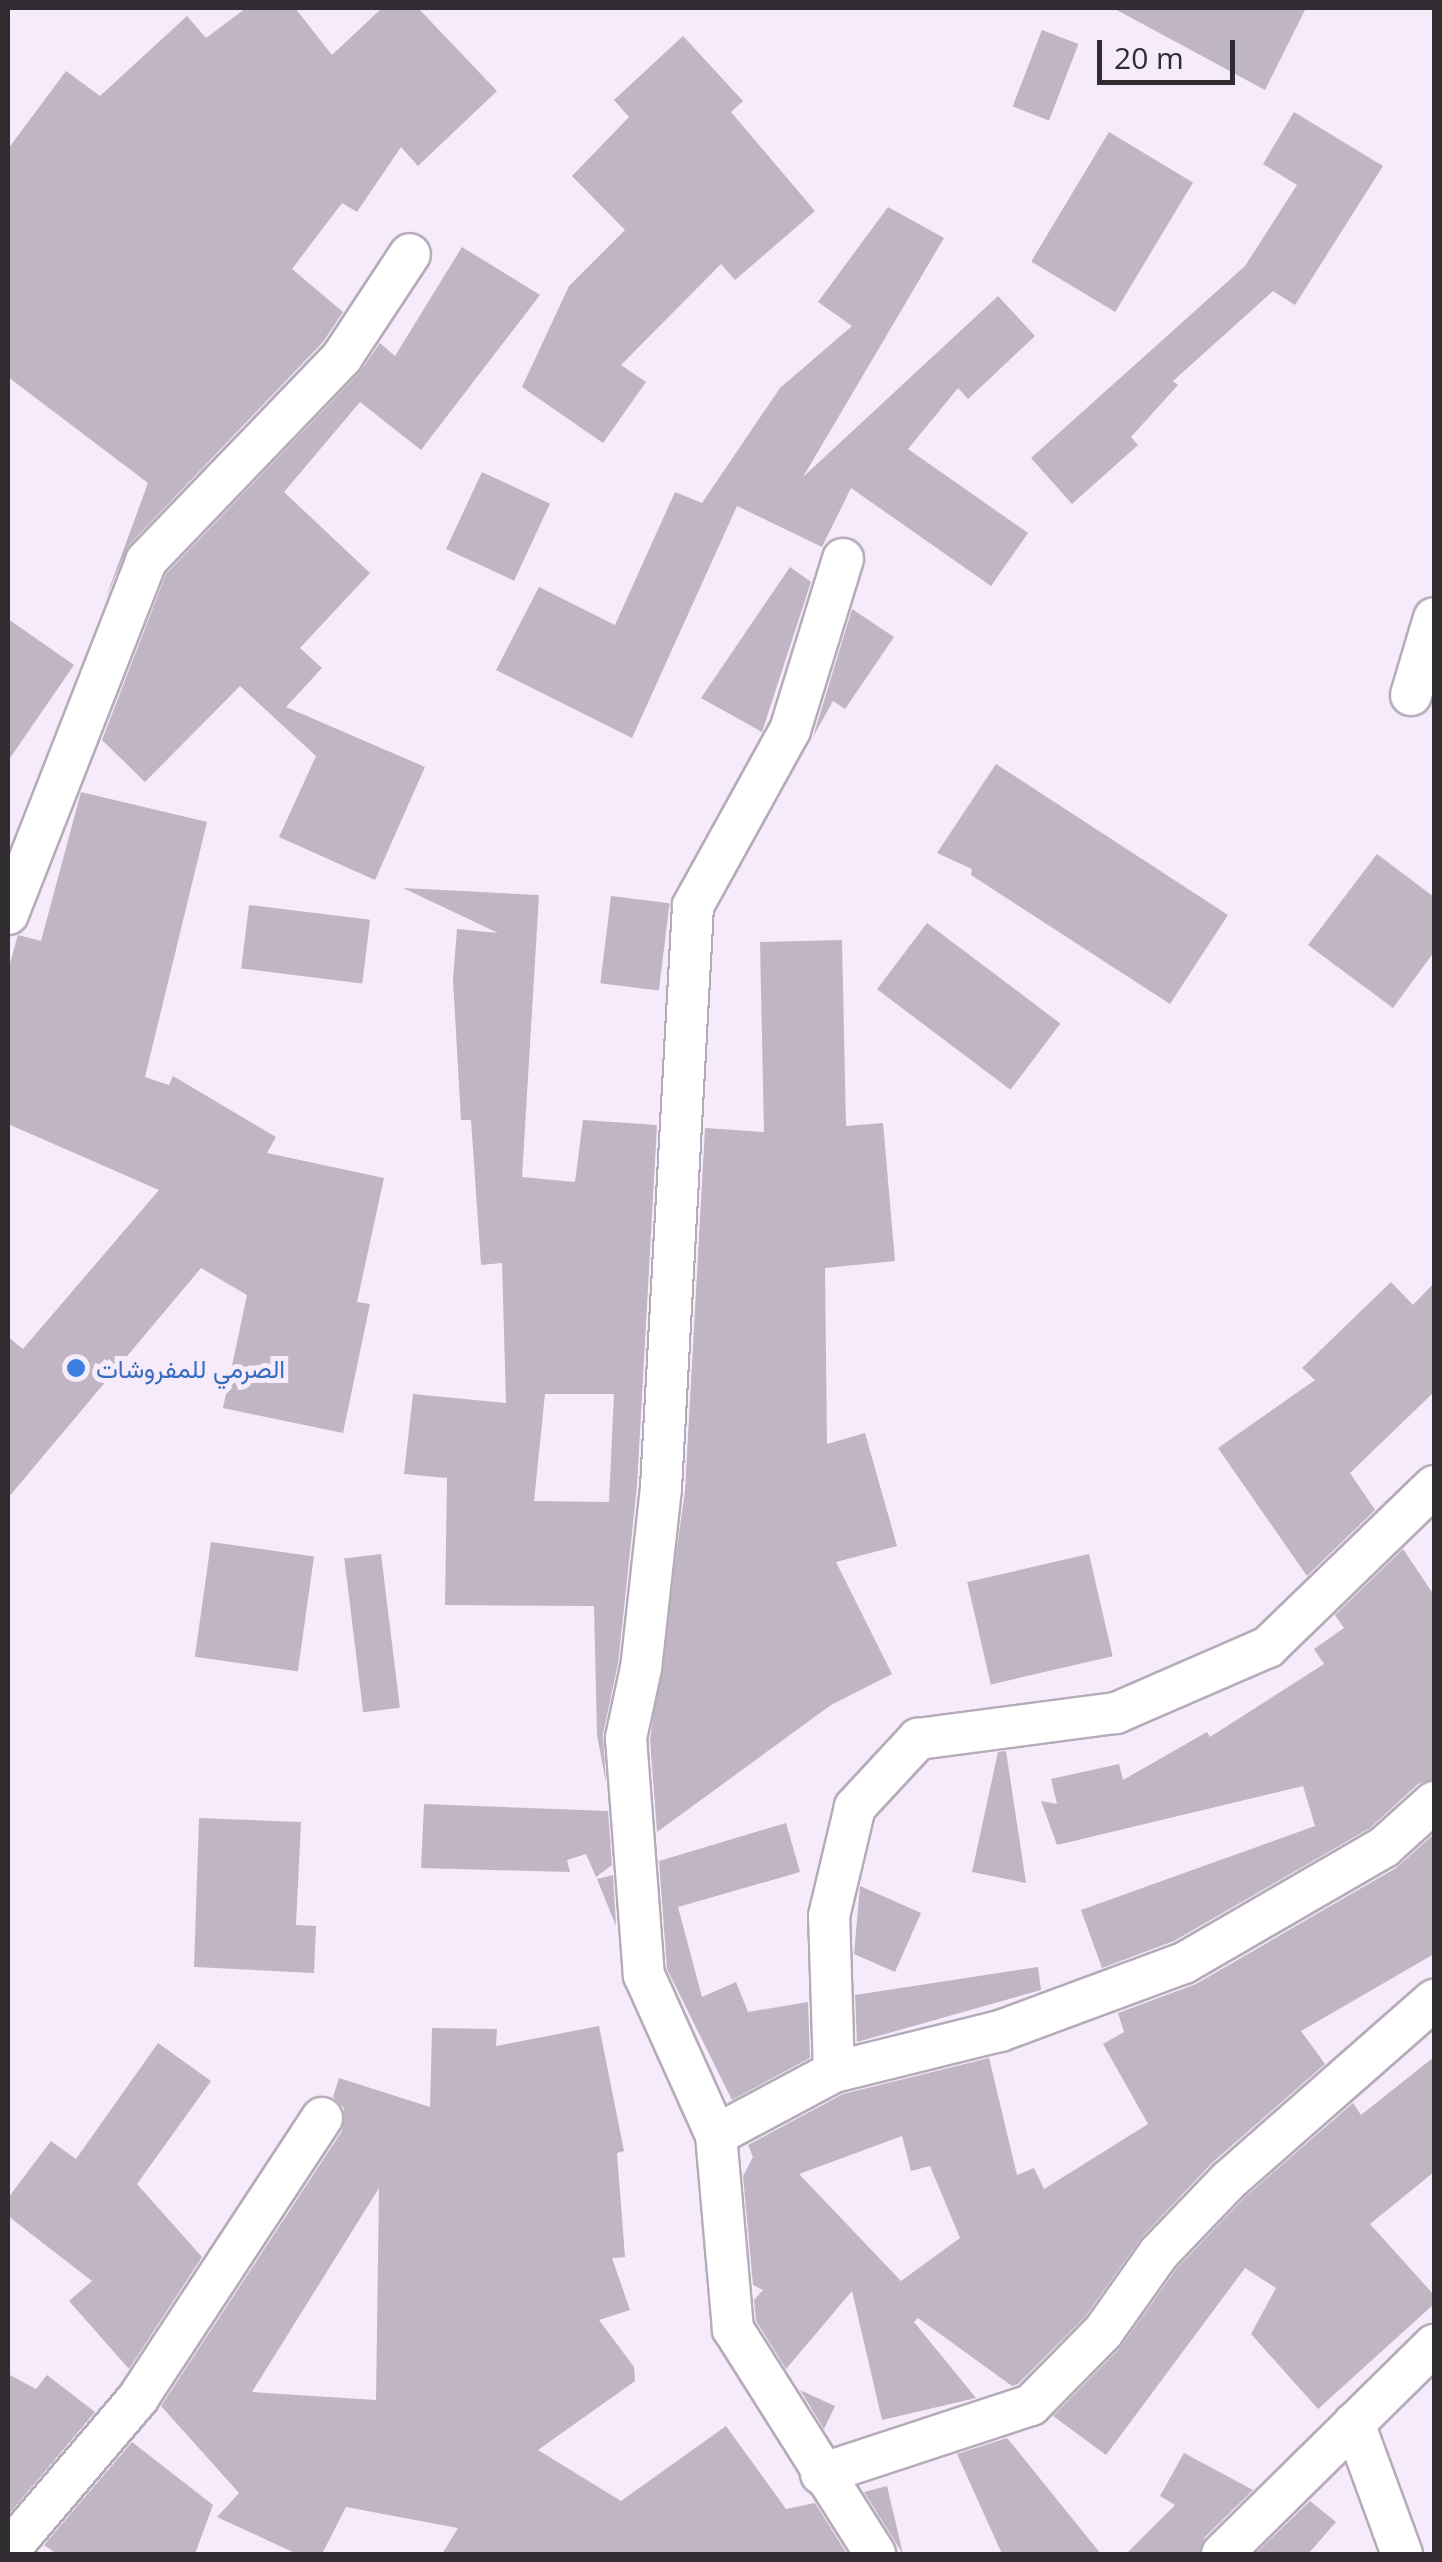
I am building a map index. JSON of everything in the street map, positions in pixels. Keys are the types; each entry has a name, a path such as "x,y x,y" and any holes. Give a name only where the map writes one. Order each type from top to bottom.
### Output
{"street":[{"path":"8,914 146,561 342,357 410,254"},
{"path":"843,559 790,730 693,906 661,1488 641,1668 626,1738 644,1976 716,2136 733,2329 875,2554"},
{"path":"1411,695 1434,618"},
{"path":"834,2072 828,1916 854,1807 918,1739 1116,1713 1268,1646 1434,1486"},
{"path":"716,2136 834,2072 1000,2030 1184,1963 1384,1847 1434,1802"},
{"path":"821,2474 1031,2405 1103,2332 1158,2254 1229,2180 1434,2000"},
{"path":"13,2546 138,2398 322,2118"},
{"path":"1222,2554 1434,2344"},
{"path":"1354,2424 1402,2554"}],"building":[{"path":"246,8 295,8 332,55 382,8 418,8 497,91 418,166 401,147 357,212 342,203 292,269 343,312 323,342 129,545 105,600 148,483 8,377 8,149 66,71 100,96 187,16 206,38"},
{"path":"1113,8 1306,8 1265,90"},
{"path":"1042,30 1078,44 1049,121 1013,107"},
{"path":"683,36 743,101 731,112 815,211 735,280 721,264 621,365 646,382 603,443 522,387 569,286 625,230 572,176 629,117 614,100"},
{"path":"1294,112 1383,166 1295,305 1273,291 1173,381 1178,385 1131,437 1138,445 1072,504 1031,458 1245,266 1297,185 1263,164"},
{"path":"1109,132 1193,182 1115,312 1031,261"},
{"path":"888,207 944,238 803,477 998,296 1035,336 968,399 958,388 908,449 1028,533 991,586 851,488 822,547 737,506 632,738 496,670 539,587 615,625 675,492 702,503 780,388 852,326 818,302"},
{"path":"462,247 540,295 421,450 360,402 284,492 370,573 300,648 322,668 286,707 425,767 375,880 279,837 316,756 240,686 145,782 102,740 166,574 359,373 380,343 395,356"},
{"path":"482,472 550,504 514,581 446,549"},
{"path":"790,567 811,582 762,732 701,698"},
{"path":"852,609 894,637 845,709 833,701 813,737"},
{"path":"8,619 74,665 8,761"},
{"path":"996,764 1228,915 1170,1004 971,875 972,869 937,853"},
{"path":"81,792 207,822 145,1077 169,1085 173,1076 276,1137 267,1153 384,1178 357,1302 370,1304 343,1433 223,1408 247,1295 201,1268 8,1498 8,1337 23,1349 159,1190 8,1124 8,970 18,935 41,941"},
{"path":"1377,854 1434,897 1434,952 1393,1008 1308,945"},
{"path":"403,888 539,895 522,1177 575,1182 583,1120 657,1125 637,1486 618,1664 603,1734 606,1783 597,1735 594,1606 445,1605 447,1478 404,1474 413,1394 506,1403 502,1263 481,1265 471,1120 461,1120 453,980 457,929 498,933","holes":["545,1394 614,1394 609,1502 534,1501"]},
{"path":"611,896 670,903 659,991 600,983"},
{"path":"249,905 370,920 362,983 241,969"},
{"path":"927,923 1060,1024 1010,1090 877,989"},
{"path":"842,940 846,1126 883,1123 895,1261 825,1268 827,1444 865,1433 897,1546 836,1562 892,1674 831,1705 657,1832 650,1740 685,1491 705,1128 764,1132 760,942"},
{"path":"1391,1282 1413,1305 1434,1283 1434,1392 1350,1473 1375,1510 1307,1576 1218,1448 1315,1380 1302,1368"},
{"path":"211,1542 314,1556 298,1671 195,1657"},
{"path":"1403,1549 1434,1595 1434,1779 1418,1784 1370,1828 1174,1941 1102,1968 1081,1910 1315,1826 1303,1786 1057,1845 1041,1801 1057,1804 1051,1779 1119,1764 1123,1780 1207,1732 1210,1737 1324,1664 1314,1649 1344,1628 1335,1615"},
{"path":"381,1554 400,1708 363,1712 344,1559"},
{"path":"1089,1554 1113,1656 991,1684 967,1582"},
{"path":"1006,1751 1026,1883 972,1872 998,1752"},
{"path":"424,1804 608,1811 612,1865 596,1877 586,1854 567,1860 570,1872 421,1868"},
{"path":"199,1818 301,1822 296,1925 316,1926 314,1973 194,1967"},
{"path":"786,1823 800,1872 678,1907 702,1997 736,1982 748,2012 808,2002 810,2058 732,2100 667,1969 659,1861"},
{"path":"1434,1834 1434,1954 1301,2031 1325,2064 1213,2162 1142,2237 1085,2317 1018,2384 1012,2386 918,2318 914,2322 976,2398 882,2420 852,2291 786,2369 756,2321 754,2300 763,2290 753,2285 743,2176 753,2157 748,2145 843,2094 989,2058 1017,2175 1034,2168 1044,2189 1148,2124 1103,2044 1124,2032 1118,2013 1196,1984 1396,1868","holes":["902,2136 911,2171 930,2166 960,2238 901,2281 799,2174"]},
{"path":"613,1875 616,1926 597,1879"},
{"path":"860,1886 921,1913 895,1972 854,1954"},
{"path":"1038,1967 1041,1990 857,2042 855,1995"},
{"path":"599,2026 624,2151 617,2153 625,2257 612,2258 630,2310 599,2320 634,2367 635,2381 538,2450 621,2501 726,2426 786,2509 815,2503 847,2554 442,2554 458,2528 346,2507 322,2554 297,2554 217,2517 239,2493 161,2406 342,2131 344,2108 333,2097 339,2078 430,2107 432,2028 497,2029 496,2046","holes":["379,2188 376,2400 252,2392"]},
{"path":"158,2043 211,2081 137,2184 202,2257 129,2369 69,2301 92,2281 8,2216 8,2198 51,2141 76,2159"},
{"path":"1434,2057 1434,2172 1370,2224 1434,2295 1434,2304 1318,2409 1251,2334 1276,2288 1245,2268 1106,2455 1053,2416 1120,2348 1177,2268 1245,2197 1353,2103 1361,2115"},
{"path":"8,2374 36,2389 47,2375 95,2412 8,2515"},
{"path":"800,2390 835,2406 824,2429"},
{"path":"1007,2438 1101,2554 1002,2554 957,2454"},
{"path":"132,2442 213,2505 195,2554 57,2554 44,2545"},
{"path":"1184,2453 1253,2490 1205,2537 1199,2554 1126,2554 1175,2505 1160,2496"},
{"path":"887,2486 903,2554 864,2492"},
{"path":"1310,2501 1336,2522 1308,2554 1255,2554"}],"place":[{"name":"الصرمي للمفروشات","path":"76,1368"}]}
